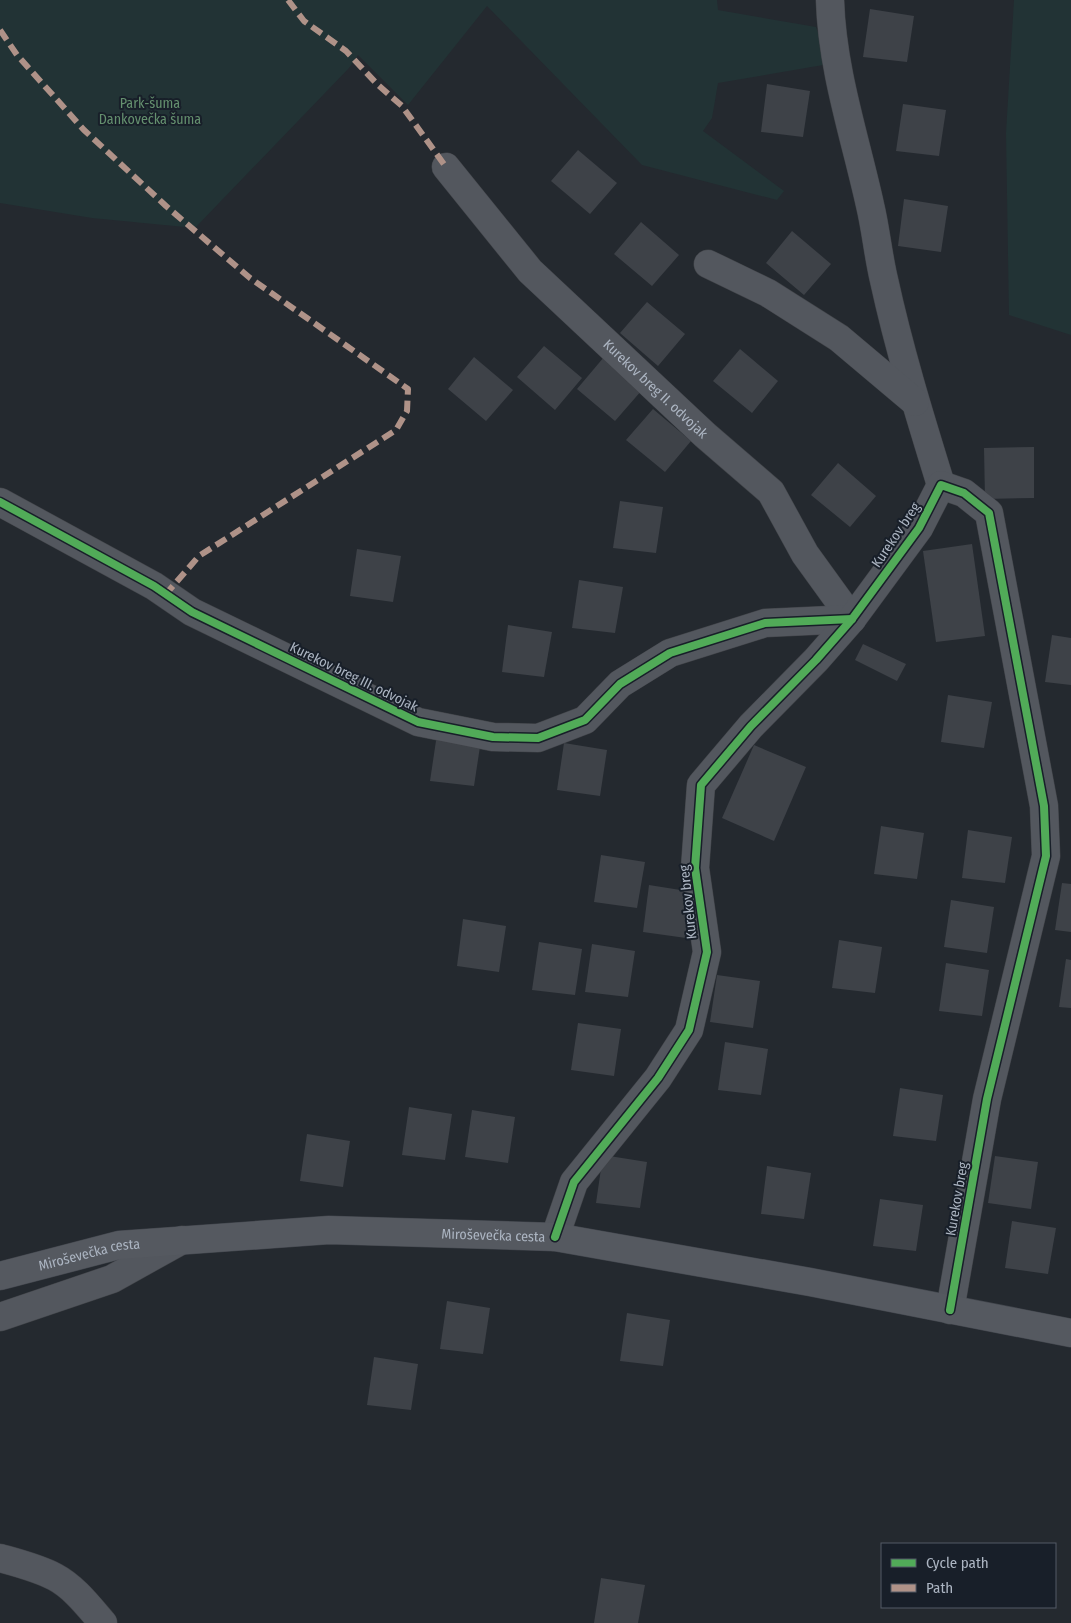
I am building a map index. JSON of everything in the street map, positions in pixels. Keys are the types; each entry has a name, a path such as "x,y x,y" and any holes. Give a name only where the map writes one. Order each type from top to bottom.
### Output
{"main road":[{"name":"Miroševečka cesta","path":"0,1276 119,1245 182,1240 329,1230 555,1237 810,1282 1071,1333"}],"street":[{"path":"830,0 830,21 844,100 870,206 883,279 915,402 941,485"},
{"name":"Kurekov breg II. odvojak","path":"446,167 530,271 705,435 770,492 805,554 852,619"},
{"path":"708,264 768,293 839,338 915,402"},
{"name":"Kurekov breg","path":"555,1237 574,1182 658,1078 689,1030 707,952 695,868 701,785 751,726 816,660 852,619 919,528 941,485 964,493 989,513 1044,806 1046,856 987,1099 950,1310"},
{"name":"Kurekov breg III. odvojak","path":"0,502 154,586 192,612 418,722 493,738 538,738 585,720 620,684 670,653 765,623 852,619"},
{"path":"0,1317 112,1279 182,1240"},
{"path":"0,1558 26,1565 56,1577 78,1596 102,1623"}],"green space":[{"name":"Park-šuma Dankovečka šuma","path":"0,0 717,0 718,10 816,27 829,64 718,83 712,118 703,131 784,191 777,200 642,165 487,6 408,105 358,55 349,68 195,228 92,218 0,203"},
{"path":"1014,0 1071,0 1071,335 1009,315 1006,133"}],"building":[{"path":"870,9 914,16 907,62 863,57"},
{"path":"767,84 810,91 803,137 761,132"},
{"path":"903,104 946,110 939,156 896,151"},
{"path":"578,150 617,183 590,214 551,181"},
{"path":"904,199 948,206 941,252 898,246"},
{"path":"641,222 679,255 652,286 614,254"},
{"path":"792,231 831,264 804,295 766,263"},
{"path":"647,302 685,334 658,366 620,333"},
{"path":"544,346 582,378 555,410 517,377"},
{"path":"740,349 778,381 752,413 713,381"},
{"path":"474,357 513,390 486,421 448,389"},
{"path":"604,357 642,390 615,421 577,389"},
{"path":"653,409 691,441 665,472 626,440"},
{"path":"1034,447 1034,498 985,499 984,448"},
{"path":"838,463 876,496 850,527 811,495"},
{"path":"620,501 663,507 656,553 613,548"},
{"path":"972,544 985,636 936,642 923,551"},
{"path":"357,549 401,556 393,602 350,596"},
{"path":"579,580 623,587 615,633 572,628"},
{"path":"508,625 552,632 544,677 502,672"},
{"path":"1052,635 1071,638 1071,685 1045,682"},
{"path":"863,644 906,664 897,681 855,660"},
{"path":"948,695 992,702 984,748 941,742"},
{"path":"437,734 481,740 474,786 430,781"},
{"path":"564,743 607,750 600,796 557,790"},
{"path":"754,745 806,767 774,841 722,818"},
{"path":"881,826 924,833 917,879 874,874"},
{"path":"968,830 1012,837 1005,883 962,878"},
{"path":"601,855 645,862 637,908 594,902"},
{"path":"1062,883 1071,884 1071,932 1055,930"},
{"path":"649,885 693,892 686,938 643,932"},
{"path":"951,900 994,907 987,953 944,947"},
{"path":"463,919 506,926 499,972 457,966"},
{"path":"839,940 882,947 875,993 832,988"},
{"path":"539,942 582,949 575,995 532,990"},
{"path":"592,944 635,951 628,997 585,992"},
{"path":"1066,959 1071,960 1071,1008 1059,1007"},
{"path":"946,963 989,970 982,1016 939,1011"},
{"path":"717,975 760,981 753,1028 710,1022"},
{"path":"578,1023 621,1029 614,1076 571,1070"},
{"path":"725,1042 768,1049 761,1095 718,1090"},
{"path":"900,1088 943,1095 936,1141 893,1136"},
{"path":"409,1107 452,1114 445,1160 402,1155"},
{"path":"472,1110 515,1117 508,1163 465,1157"},
{"path":"307,1134 350,1141 343,1187 300,1181"},
{"path":"603,1155 647,1162 640,1208 596,1203"},
{"path":"995,1156 1038,1162 1031,1209 988,1203"},
{"path":"767,1166 811,1173 804,1219 761,1214"},
{"path":"880,1199 923,1205 916,1251 873,1246"},
{"path":"1012,1221 1056,1228 1048,1274 1005,1268"},
{"path":"447,1301 490,1308 483,1354 440,1349"},
{"path":"627,1313 670,1320 663,1366 620,1361"},
{"path":"374,1357 418,1364 411,1410 367,1405"},
{"path":"601,1578 645,1585 638,1623 594,1623"}],"marked path":[{"path":"288,0 304,21 346,51 378,85 402,106 446,167"},
{"path":"0,30 17,55 84,130 166,206 250,278 408,389 407,411 396,430 199,556 166,594"}],"cycle path":[{"path":"555,1237 574,1182 658,1078 689,1030 707,952 695,868 701,785 751,726 816,660 852,619 919,528 941,485 964,493 989,513 1044,806 1046,856 987,1099 950,1310"},
{"path":"0,502 154,586 192,612 418,722 493,737 538,738 585,720 620,684 670,653 765,623 852,619"}]}
